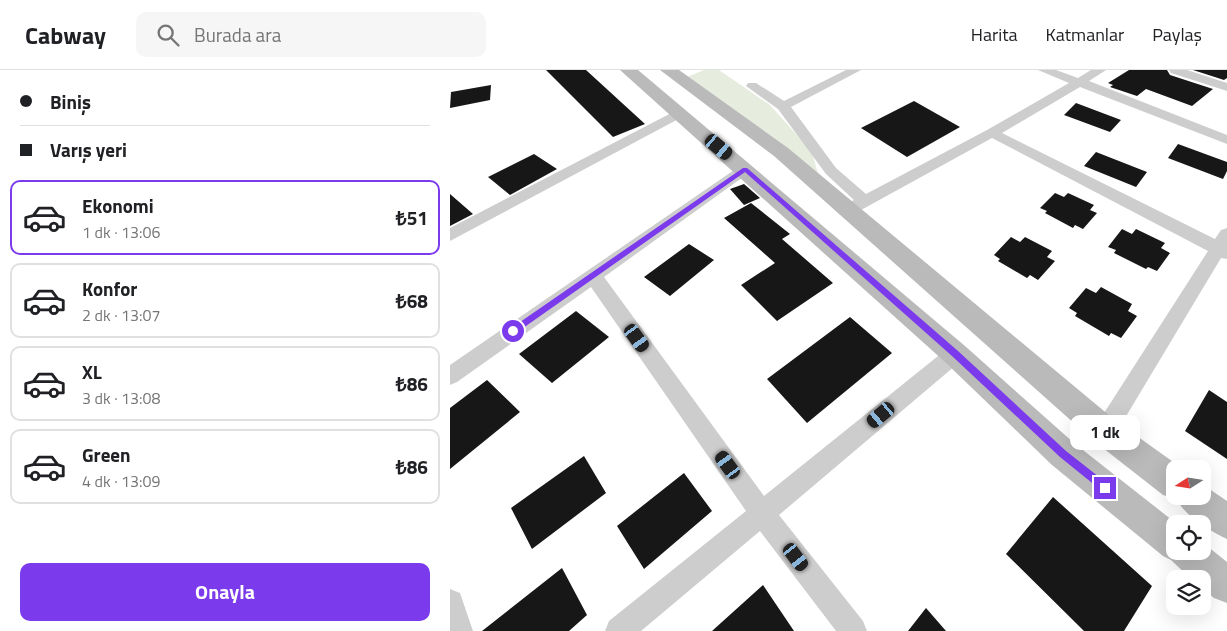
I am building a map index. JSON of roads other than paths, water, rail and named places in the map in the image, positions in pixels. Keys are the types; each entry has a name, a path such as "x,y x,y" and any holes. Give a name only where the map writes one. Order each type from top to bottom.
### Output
{"main road":[{"path":"628,70 745,169 955,354 1063,454 1166,537"},
{"path":"668,70 855,206 1105,430 1166,476"},
{"path":"1204,505 1227,522"},
{"path":"1195,560 1227,585"}],"street":[{"path":"783,106 855,70"},
{"path":"1044,70 1227,140"},
{"path":"752,86 783,106 855,206 992,133 1100,70"},
{"path":"1175,70 1227,87"},
{"path":"450,234 679,113"},
{"path":"992,133 1224,245 1105,430"},
{"path":"450,376 745,169"},
{"path":"592,275 762,513 853,631"},
{"path":"619,631 955,354"},
{"path":"450,603 459,631"}]}
